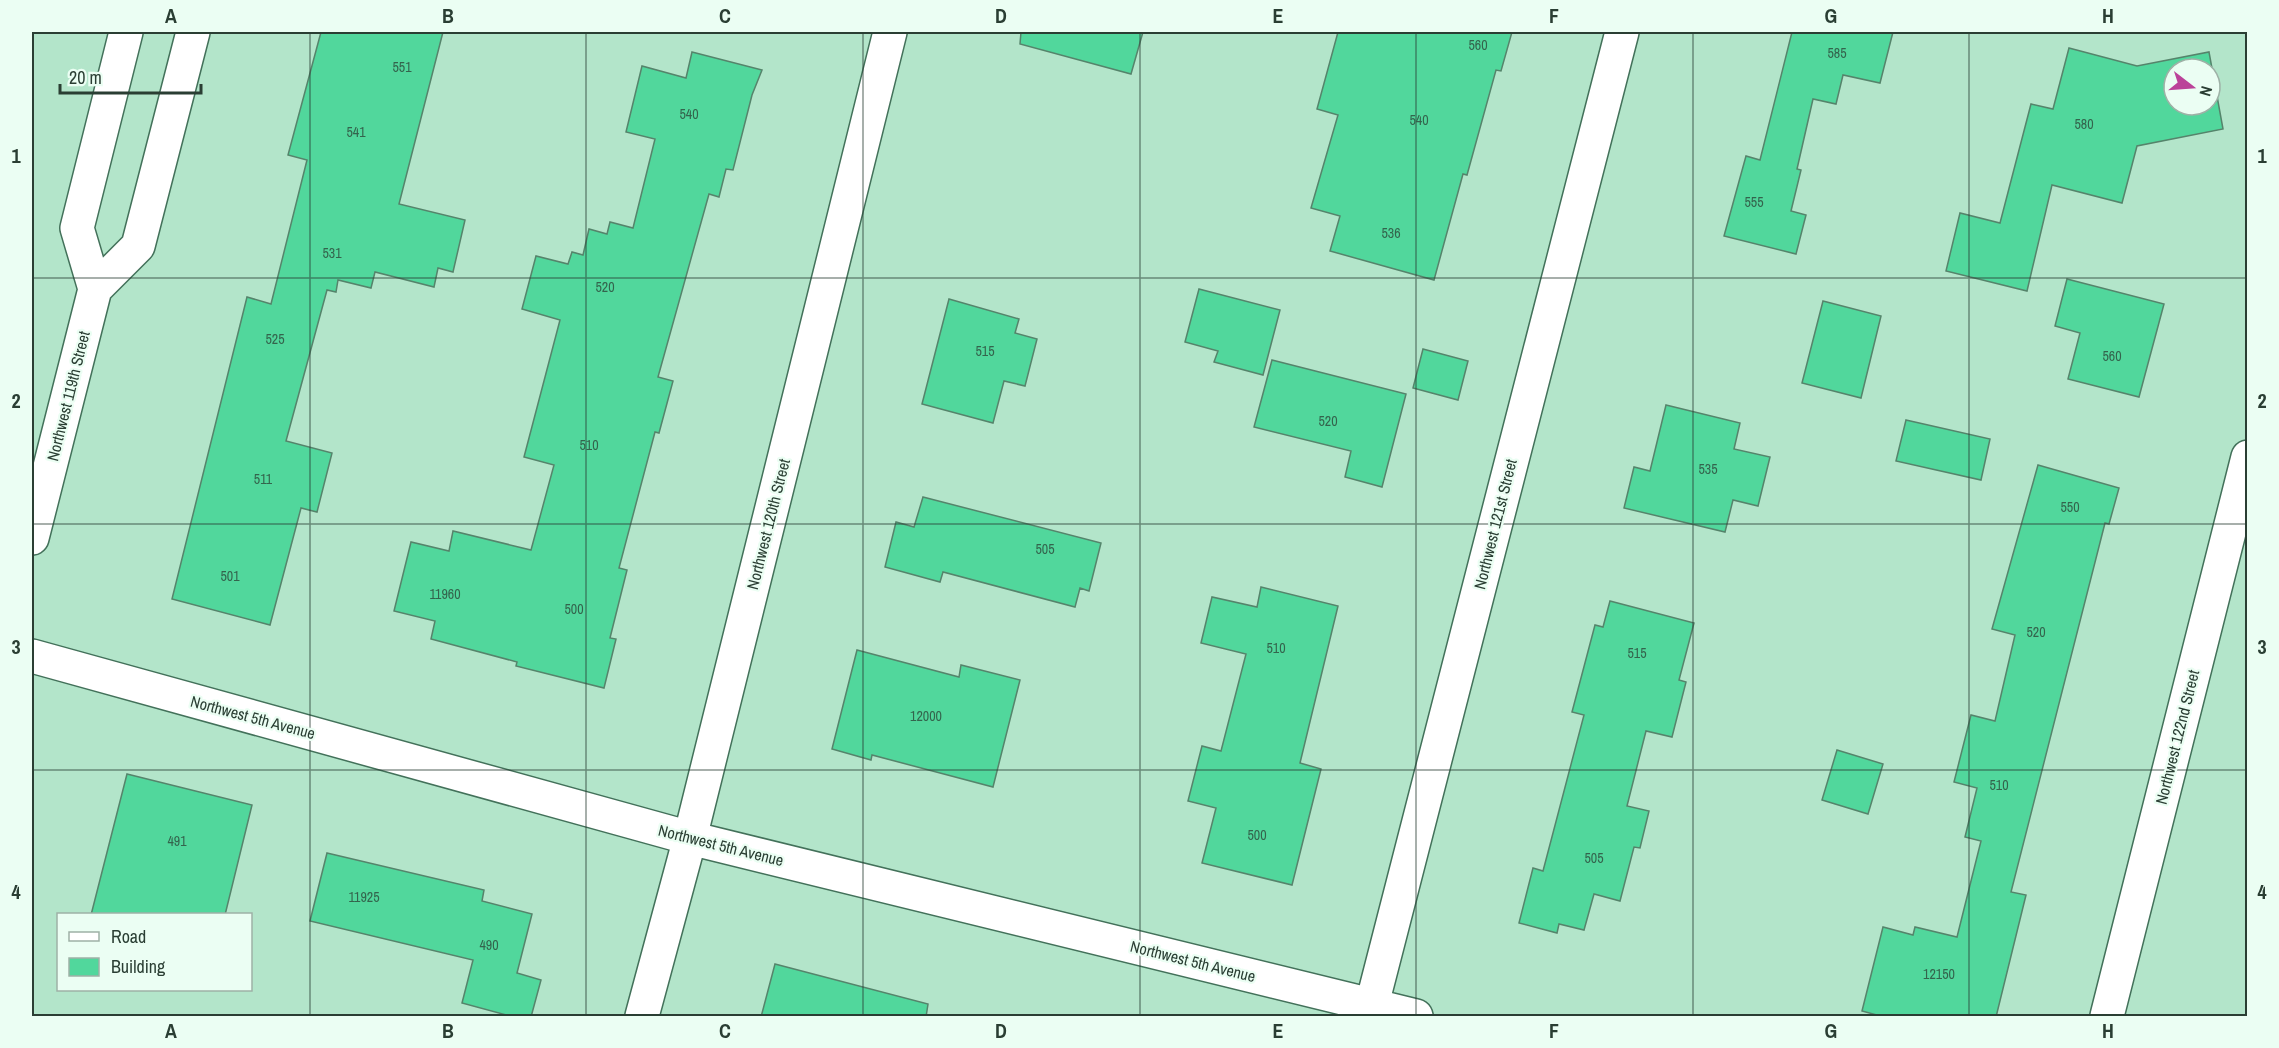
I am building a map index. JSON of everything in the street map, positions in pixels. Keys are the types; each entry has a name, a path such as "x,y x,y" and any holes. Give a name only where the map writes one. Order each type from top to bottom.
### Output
{"street":[{"path":"126,32 77,228 95,289 138,246 193,32"},
{"name":"Northwest 120th Street","path":"642,1017 690,838 890,32"},
{"name":"Northwest 121st Street","path":"1370,1011 1622,32"},
{"name":"Northwest 119th Street","path":"32,538 95,289"},
{"name":"Northwest 122nd Street","path":"2107,1017 2247,457"},
{"name":"Northwest 5th Avenue","path":"32,656 690,838 1370,1011 1416,1017"}],"building":[{"path":"321,32 443,32 399,204 465,220 453,272 438,268 434,287 375,272 371,288 338,280 336,292 327,290 286,441 332,453 317,512 301,508 270,625 172,599 247,297 271,304 307,160 288,155"},
{"path":"1021,32 1143,32 1131,74 1020,44"},
{"path":"1338,32 1512,32 1501,71 1496,70 1467,175 1463,174 1434,280 1330,251 1340,216 1311,208 1338,115 1317,109"},
{"path":"1792,32 1893,32 1880,83 1843,75 1836,104 1813,99 1797,169 1801,170 1791,211 1806,215 1796,254 1724,236 1746,156 1760,160"},
{"path":"2069,48 2137,66 2162,61 2162,117 2221,117 2223,129 2137,146 2122,203 2052,185 2027,291 1946,271 1960,213 2000,223 2031,104 2053,109"},
{"path":"692,52 762,70 752,95 733,170 726,169 719,197 709,194 658,377 673,381 659,433 655,432 619,568 627,570 610,638 616,639 604,688 516,666 517,662 431,639 435,621 394,611 411,542 449,551 453,531 531,550 554,465 524,457 560,320 522,309 536,256 568,264 572,252 583,255 589,229 607,234 610,222 633,228 655,139 626,132 642,66 686,78"},
{"path":"2209,52 2210,57 2183,57"},
{"path":"2067,279 2164,304 2139,397 2068,379 2080,333 2055,326"},
{"path":"1199,289 1280,310 1263,375 1214,362 1218,351 1185,342"},
{"path":"949,299 1019,319 1015,333 1037,339 1025,386 1004,381 993,423 922,404"},
{"path":"1823,301 1881,316 1861,398 1802,383"},
{"path":"1423,349 1468,361 1458,400 1413,388"},
{"path":"1272,360 1406,394 1382,487 1345,477 1351,451 1254,427"},
{"path":"1666,405 1740,423 1734,449 1770,457 1758,506 1733,500 1725,532 1624,508 1634,467 1650,471"},
{"path":"1906,420 1990,439 1981,480 1896,461"},
{"path":"2038,465 2119,488 2109,524 2105,523 2011,892 2026,895 1996,1017 1884,1017 1862,1011 1883,927 1913,935 1915,927 1957,937 1981,841 1965,837 1977,788 1954,782 1971,715 1995,721 2015,635 1992,629"},
{"path":"923,497 1101,543 1089,591 1080,588 1075,607 943,572 940,582 885,567 896,522 914,527"},
{"path":"1261,587 1338,606 1300,763 1321,769 1292,885 1202,863 1216,808 1188,801 1202,746 1221,751 1246,654 1201,643 1212,597 1257,607"},
{"path":"1610,601 1694,623 1679,680 1686,682 1672,737 1646,731 1627,806 1649,811 1640,848 1634,847 1620,901 1594,894 1584,930 1559,924 1557,933 1519,923 1533,868 1543,871 1584,715 1572,712 1595,625 1603,627"},
{"path":"857,650 959,677 961,665 1020,680 993,787 872,755 871,760 832,749"},
{"path":"1837,750 1883,764 1868,814 1822,800"},
{"path":"127,774 252,805 225,913 92,913"},
{"path":"327,853 484,890 482,901 532,914 517,973 541,980 531,1017 514,1017 462,1003 473,960 310,921"},
{"path":"775,964 928,1004 926,1017 761,1017"}]}
